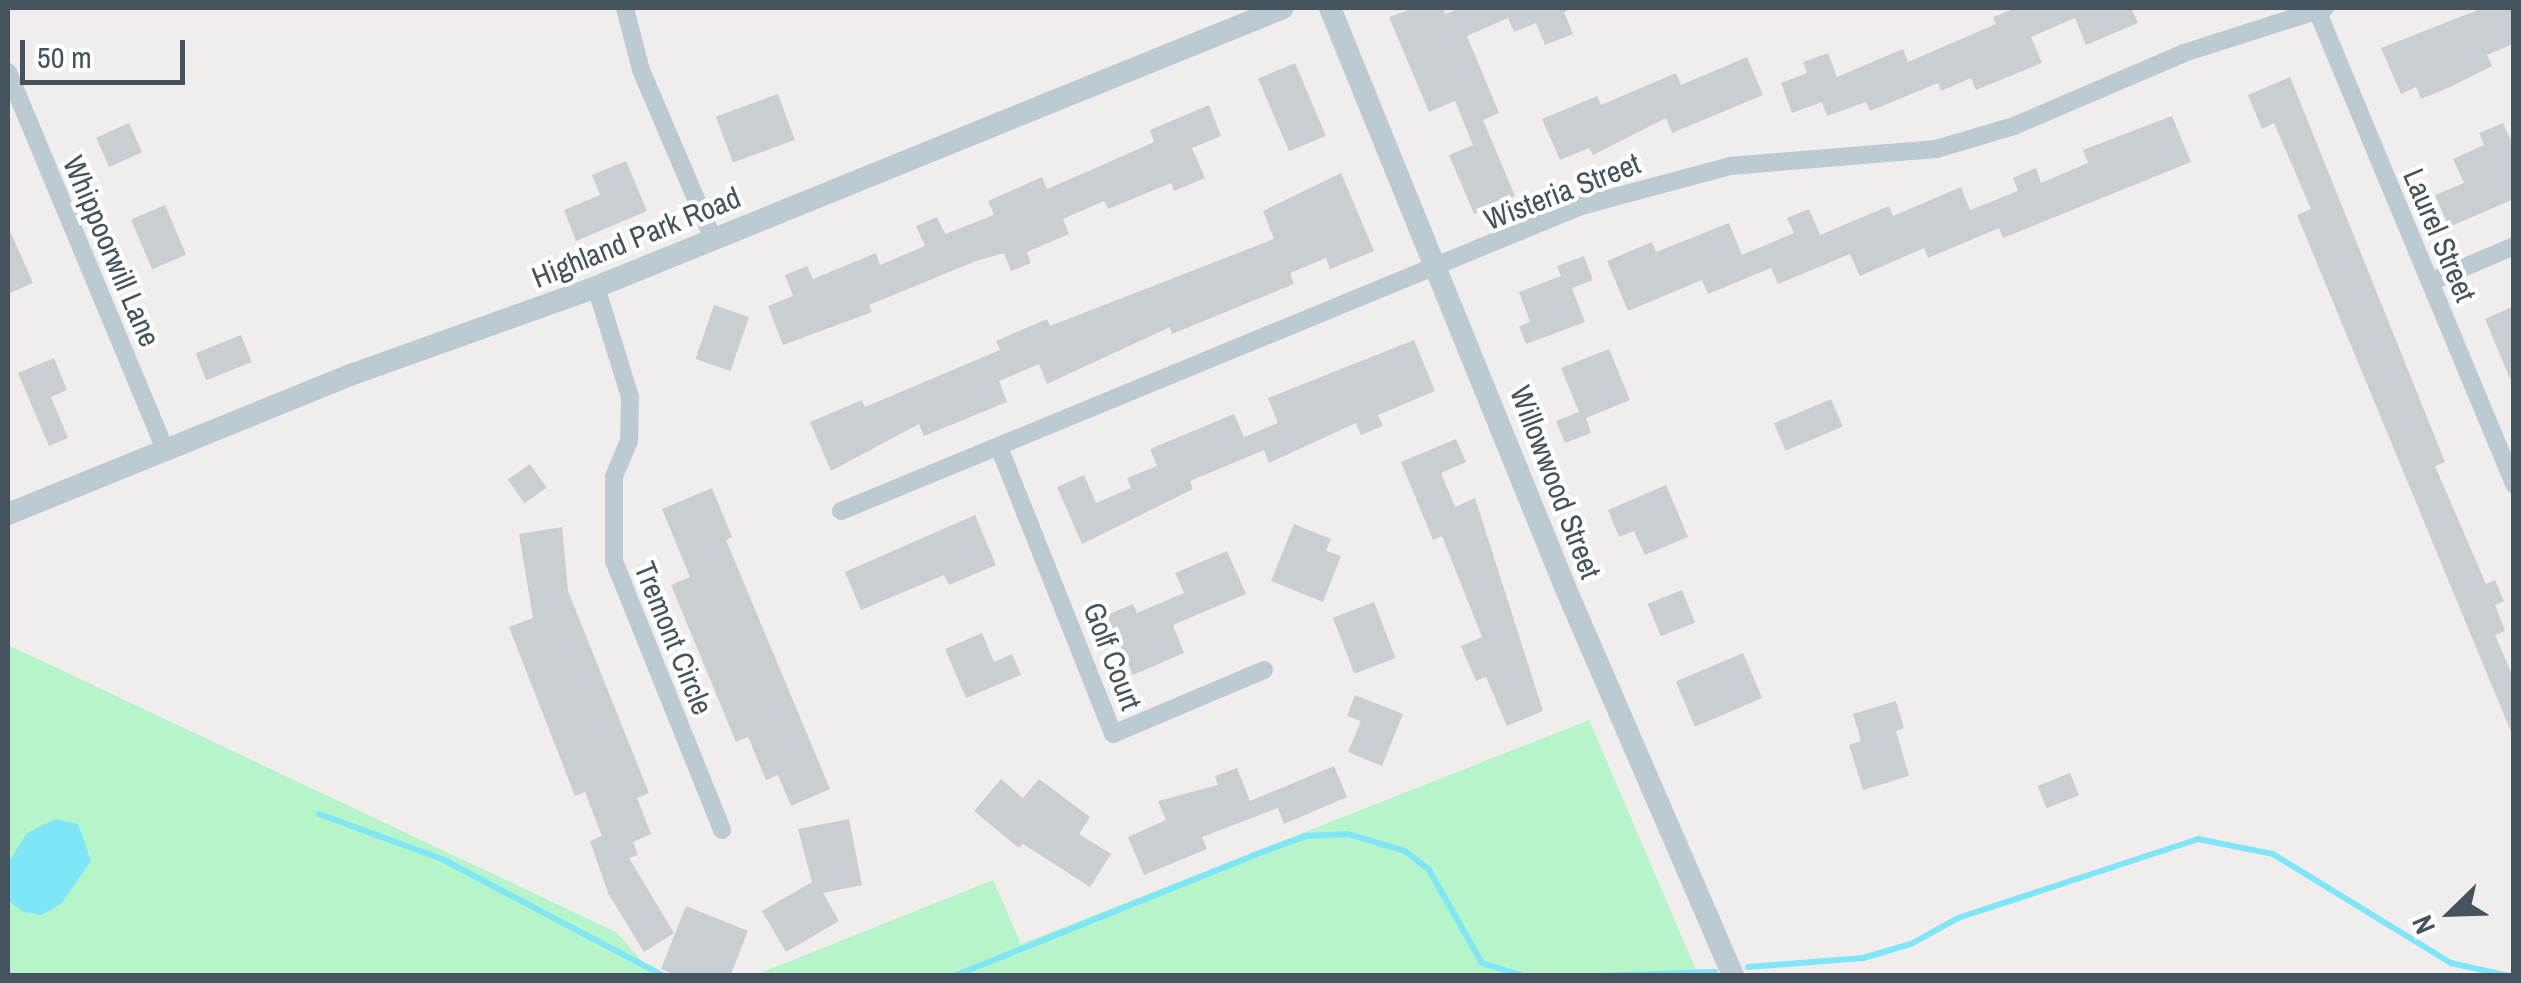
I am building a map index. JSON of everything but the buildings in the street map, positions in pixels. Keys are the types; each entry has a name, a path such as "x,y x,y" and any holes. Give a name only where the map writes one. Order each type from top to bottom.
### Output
{"street":[{"path":"625,8 641,70 713,239"},
{"name":"Highland Park Road","path":"8,514 356,373 596,287 1283,8"},
{"name":"Willowwood Street","path":"1330,8 1441,269 1568,594 1733,976"},
{"name":"Wisteria Street","path":"840,511 1441,269 1581,206 1668,179 1730,166 1952,144 2014,126 2184,54 2320,8"},
{"name":"Laurel Street","path":"2320,8 2514,484"},
{"name":"Whippoorwill Lane","path":"8,72 166,451"},
{"path":"2430,282 2514,246"},
{"name":"Tremont Circle","path":"596,287 630,397 629,441 614,477 614,561 722,830"},
{"name":"Golf Court","path":"999,447 1113,734 1264,670"}],"green space":[{"path":"8,645 616,932 655,975 8,976"},
{"path":"1589,720 1698,975 755,975 993,880 1021,944"}],"water":[{"path":"56,819 78,824 91,861 61,904 41,915 23,912 8,900 8,863 27,833"}],"waterway":[{"path":"319,814 442,859 664,976"},
{"path":"954,976 1306,836 1348,834 1405,851 1429,870 1482,963 1524,976"},
{"path":"1748,967 1863,958 1911,944 1958,918 2198,839 2273,854 2451,963 2509,976"},
{"path":"1597,976 1715,972"}]}
